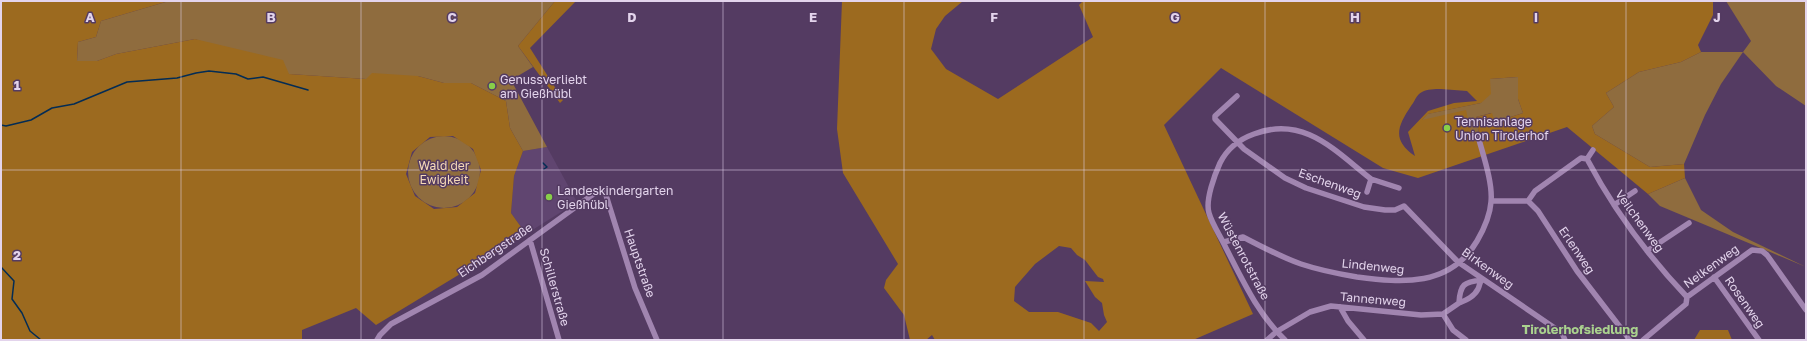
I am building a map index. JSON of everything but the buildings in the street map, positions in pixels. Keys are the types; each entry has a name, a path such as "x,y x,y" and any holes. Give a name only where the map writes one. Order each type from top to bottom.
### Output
{"street":[{"name":"Eschenweg","path":"1236,96 1215,116 1215,119 1237,143 1285,178 1306,188 1364,207 1395,210 1404,206"},
{"name":"Wüstenrotstraße","path":"1285,340 1276,332 1255,304 1208,212 1212,180 1222,159 1237,143 1264,130 1295,129 1311,135 1322,142 1371,179 1399,188"},
{"name":"Lindenweg","path":"1224,242 1243,237 1266,249 1302,264 1344,275 1395,281 1427,278 1447,271 1471,250 1485,226 1492,201 1489,181 1478,136"},
{"path":"1492,201 1528,201 1534,191 1581,158 1587,159 1593,150"},
{"name":"Veilchenweg","path":"1587,159 1614,206 1647,251 1687,297"},
{"path":"1367,192 1371,179"},
{"name":"Eichbergstraße","path":"377,340 380,335 392,324 482,275 598,190 605,192"},
{"path":"1614,206 1635,190"},
{"name":"Hauptstraße","path":"605,192 635,288 657,340"},
{"name":"Erlenweg","path":"1528,201 1538,211 1577,270 1630,340"},
{"name":"Birkenweg","path":"1404,206 1458,262 1482,280 1562,333 1565,340"},
{"path":"1647,251 1689,224"},
{"name":"Schillerstraße","path":"530,240 559,340"},
{"name":"Nelkenweg","path":"1643,340 1686,304 1687,297 1749,251 1762,251 1767,255 1806,310"},
{"name":"Rosenweg","path":"1714,276 1759,340"},
{"path":"1459,303 1460,290 1467,282 1482,280"},
{"path":"1466,340 1453,330 1443,314 1459,303 1469,299 1478,289 1479,283 1482,280"},
{"name":"Tannenweg","path":"1267,340 1276,332 1310,312 1331,306 1421,315 1443,314"},
{"path":"1340,307 1348,321 1364,340"}],"shaded area":[{"path":"1,1 169,1 101,21 96,37 78,42 77,61 97,61 116,54 195,39 283,60 289,74 366,79 372,73 418,76 444,83 471,83 506,101 510,128 523,151 514,176 511,213 526,234 376,325 356,308 302,330 302,340 1,340","holes":["453,136 473,149 481,170 475,193 457,207 434,209 415,196 406,174 412,152 430,137"]},
{"path":"555,1 576,1 530,48 563,100 560,103 518,46"},
{"path":"842,1 963,1 945,16 936,29 931,49 946,69 998,99 1093,37 1079,5 1083,1 1713,1 1713,15 1698,45 1701,52 1681,62 1639,72 1606,93 1614,107 1592,126 1595,134 1650,167 1684,164 1685,178 1648,194 1567,127 1418,178 1383,168 1221,68 1164,125 1253,314 1193,340 935,340 932,335 926,340 910,340 904,315 884,288 886,280 898,264 843,173 837,129","holes":["1518,77 1518,99 1523,113 1495,122 1492,113 1476,117 1479,134 1472,136 1466,110 1422,120 1428,114 1481,103 1491,94 1490,79","1439,89 1467,91 1477,101 1454,103 1428,111 1408,132 1415,156 1408,150 1400,139 1399,133 1402,120 1418,95 1426,90","1059,246 1071,248 1077,255 1085,260 1098,277 1103,279 1104,282 1085,281 1095,297 1102,303 1107,322 1099,331 1091,323 1058,312 1029,312 1014,301 1015,287 1035,264"]},
{"path":"547,147 577,202 526,234 511,213 514,176 523,151"},
{"path":"1700,330 1728,330 1732,340 1694,340"}],"green space":[{"path":"169,1 555,1 518,46 533,67 511,80 547,147 523,151 510,128 506,101 471,83 444,83 418,76 366,79 289,74 195,39 116,54 97,61 77,61 78,42 96,37 101,21"},
{"path":"1726,1 1806,1 1806,106 1776,86 1743,52 1751,41"},
{"path":"1701,52 1743,52 1721,84 1705,115 1684,164 1650,167 1595,134 1592,126 1614,107 1606,93 1639,72 1681,62"},
{"path":"1518,77 1518,99 1523,113 1495,122 1491,113 1476,117 1479,134 1472,136 1421,121 1427,114 1481,103 1490,79"},
{"name":"Wald der Ewigkeit","path":"437,136 451,136 458,138 470,146 478,158 480,172 478,186 470,198 458,206 451,208 437,208 430,206 418,198 410,186 408,179 408,165 410,158 418,146 430,138"},
{"path":"1685,178 1701,210 1733,232 1806,267 1660,206 1648,194"}],"waterway":[{"path":"1,125 6,126 31,120 52,108 74,104 127,82 177,78 209,71 236,74 248,79 263,77 308,90"},
{"path":"543,163 547,167 544,169"},
{"path":"1,267 14,281 12,299 22,313 30,331 41,340"}],"place":[{"name":"Genussverliebt am Gießhübl","path":"492,86"},
{"name":"Tennisanlage Union Tirolerhof","path":"1447,128"},
{"name":"Landeskindergarten Gießhübl","path":"549,197"}],"district":[{"name":"Tirolerhofsiedlung","path":"1580,329"}]}
